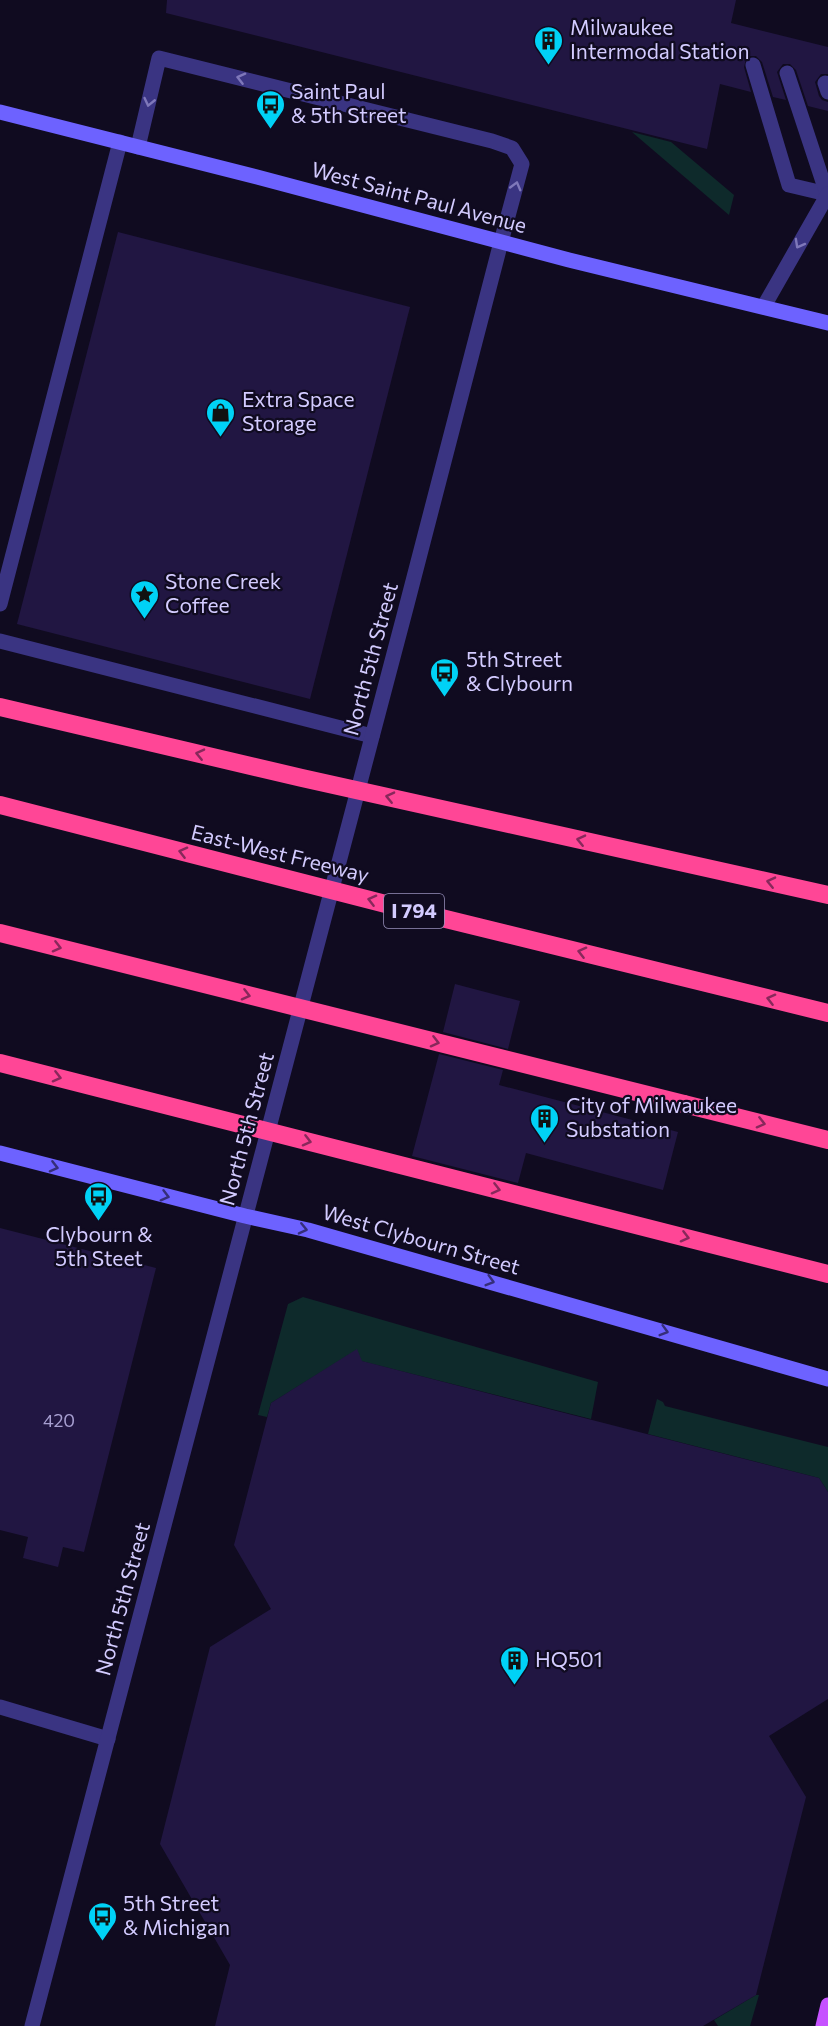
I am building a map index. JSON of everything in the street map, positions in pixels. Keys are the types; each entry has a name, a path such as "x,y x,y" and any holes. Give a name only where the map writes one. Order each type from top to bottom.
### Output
{"highway":[{"path":"0,707 302,778 828,895"},
{"name":"East-West Freeway","path":"0,805 409,910 828,1013"},
{"path":"0,933 828,1140"},
{"path":"0,1063 828,1274"}],"main road":[{"path":"823,2026 828,2005"}],"street":[{"name":"North 5th Street","path":"32,2026 522,164 512,148 492,141 159,58 138,147"},
{"path":"753,65 789,185 827,194"},
{"path":"764,306 827,194 787,73"},
{"name":"West Saint Paul Avenue","path":"0,112 501,242 828,323"},
{"path":"0,604 120,142"},
{"path":"0,641 372,736"},
{"name":"West Clybourn Street","path":"0,1153 320,1233 828,1379"},
{"path":"0,1707 108,1739"}],"green space":[{"path":"632,132 671,142 734,195 729,215"},
{"path":"303,1297 598,1382 591,1419 357,1360 355,1351 271,1403 267,1417 258,1415 288,1304"},
{"path":"657,1399 665,1406 828,1447 828,1492 819,1478 648,1434"},
{"path":"759,1995 750,2026 718,2026 714,2020"}],"building":[{"name":"Milwaukee Intermodal Station","path":"167,0 736,0 731,23 828,47 828,74 821,74 815,82 819,96 828,102 828,111 808,106 796,70 790,64 783,64 777,72 786,100 773,97 762,62 756,56 750,56 746,59 744,67 751,92 720,84 707,149 166,13"},
{"name":"Extra Space Storage","path":"118,232 410,307 310,699 17,624"},
{"path":"455,984 520,1001 508,1049 443,1032"},
{"name":"City of Milwaukee Substation","path":"439,1054 503,1070 499,1085 678,1132 663,1190 526,1153 518,1183 412,1156"},
{"path":"0,1228 156,1268 84,1552 63,1547 58,1567 23,1558 28,1537 0,1530"},
{"name":"HQ501","path":"357,1349 362,1361 819,1478 828,1492 828,1699 769,1736 806,1797 756,1995 703,2026 215,2026 230,1965 160,1844 210,1647 271,1609 234,1545 271,1403"}],"place":[{"name":"Milwaukee Intermodal Station","path":"549,66"},
{"name":"Saint Paul & 5th Street","path":"270,130"},
{"name":"Extra Space Storage","path":"221,438"},
{"name":"Stone Creek Coffee","path":"144,620"},
{"name":"5th Street & Clybourn","path":"445,698"},
{"name":"City of Milwaukee Substation","path":"545,1144"},
{"name":"Clybourn & 5th Steet","path":"99,1222"},
{"name":"HQ501","path":"514,1686"},
{"name":"5th Street & Michigan","path":"102,1942"}]}
